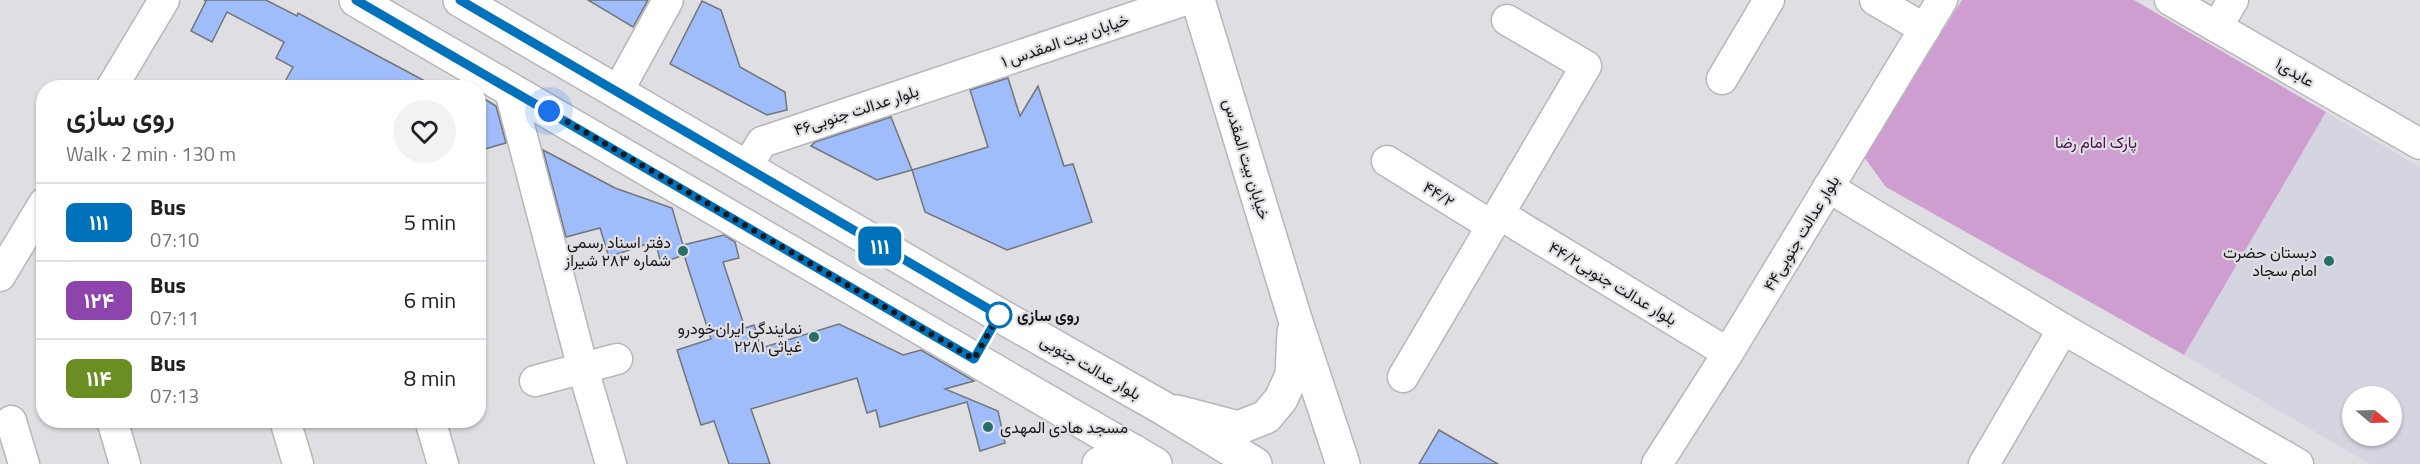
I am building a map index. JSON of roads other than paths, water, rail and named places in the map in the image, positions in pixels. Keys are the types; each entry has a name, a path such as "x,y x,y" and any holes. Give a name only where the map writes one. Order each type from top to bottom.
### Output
{"main road":[{"path":"356,0 1145,458"},
{"name":"بلوار عدالت جنوبی","path":"460,0 999,315 1163,408 1255,464"},
{"name":"خیابان بیت المقدس","path":"1198,0 1295,319 1343,464"},
{"path":"974,359 999,315"},
{"path":"1163,408 1238,428 1266,417 1281,399 1292,375 1295,319"},
{"path":"1099,464 1145,458"}],"street":[{"path":"116,80 164,0"},
{"path":"618,91 668,0"},
{"name":"خیابان بیت المقدس ۱","path":"980,69 1185,0"},
{"path":"1722,79 1769,0"},
{"path":"1875,0 1924,29"},
{"name":"بلوار عدالت جنوبی۴۴","path":"1657,464 1728,353 1942,0"},
{"name":"۱عابدی","path":"2170,0 2420,144"},
{"path":"2217,27 2234,0"},
{"path":"1404,376 1586,66 1507,20"},
{"name":"بلوار عدالت جنوبی۴۶","path":"746,168 762,142 980,69"},
{"path":"509,87 583,369 611,464"},
{"name":"۴۴/۲","path":"1387,161 1495,220"},
{"path":"1828,187 2266,456 2298,464"},
{"path":"0,276 36,216"},
{"name":"بلوار عدالت جنوبی۴۴/۲","path":"1495,220 1728,353"},
{"path":"1984,464 2062,329"},
{"path":"535,381 617,358"},
{"path":"11,422 24,464"},
{"path":"114,428 125,464"},
{"path":"287,428 298,464"},
{"path":"432,428 443,464"}],"place":[{"name":"دفتر اسناد رسمی شماره ۲۸۳ شیراز","path":"683,251"},
{"name":"دبستان حضرت امام سجاد","path":"2329,261"},
{"name":"روی سازی","path":"999,315"},
{"name":"نمایندگی ایران‌خودرو غیاثی ۲۲۸۱","path":"814,337"},
{"name":"مسجد هادی المهدی","path":"988,427"}],"park label":[{"name":"پارک امام رضا","path":"2096,142"}]}
